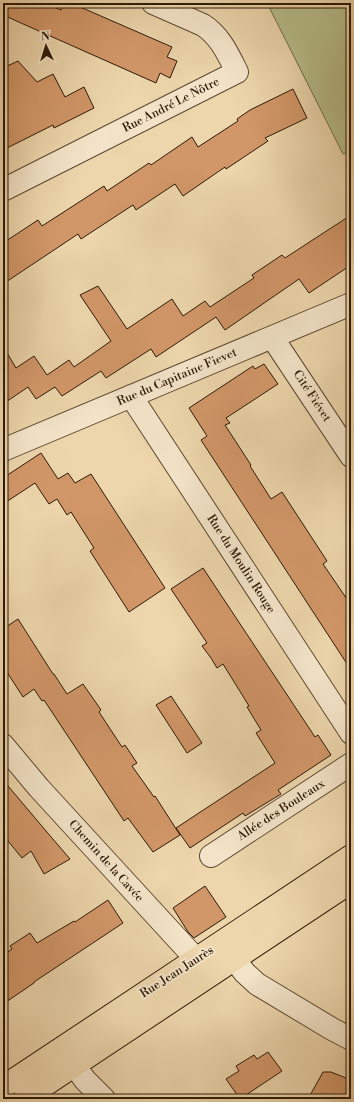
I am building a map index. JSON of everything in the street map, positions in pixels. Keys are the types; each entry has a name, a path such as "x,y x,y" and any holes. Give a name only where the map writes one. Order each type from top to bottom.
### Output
{"main road":[{"name":"Rue Jean Jaurès","path":"227,951 351,856"},
{"name":"Rue Jean Jaurès","path":"3,1087 62,1048 201,968 227,951 351,882"},
{"name":"Rue Jean Jaurès","path":"24,1099 74,1066 201,968"}],"street":[{"name":"Rue André Le Nôtre","path":"3,190 238,72 223,44 211,30 153,3"},
{"name":"Rue du Capitaine Fievet","path":"3,450 351,304"},
{"name":"Cité Fiévet","path":"272,337 351,456"},
{"name":"Rue du Moulin Rouge","path":"131,396 351,732"},
{"name":"Chemin de la Cavée","path":"3,746 201,968"},
{"name":"Allée des Bouleaux","path":"211,856 351,764"},
{"path":"227,951 245,973 257,984 351,1039"},
{"path":"62,1048 85,1080 104,1099"}],"green space":[{"path":"267,3 351,3 351,151 343,154"}],"building":[{"path":"3,3 45,3 61,10 64,3 71,3 172,47 167,57 177,61 170,78 160,73 156,83 3,15"},
{"path":"18,61 37,82 53,74 65,97 84,87 94,108 54,128 53,125 3,150 3,68"},
{"path":"293,89 307,118 265,138 268,141 226,169 225,167 183,196 175,184 136,210 133,205 81,239 78,234 3,284 3,243 38,220 42,226 104,186 107,191 149,163 151,165 192,137 198,147 238,121 237,119 250,110"},
{"path":"351,215 351,265 309,293 299,279 225,330 216,317 156,357 151,349 106,378 101,371 62,396 55,387 36,399 28,387 3,404 3,346 16,368 34,356 47,375 69,360 74,367 111,341 80,295 98,286 127,329 172,299 183,316 205,301 210,307 254,278 252,275 282,255 285,258"},
{"path":"264,364 278,384 226,418 230,423 225,425 271,499 282,492 327,561 323,564 351,605 351,670 201,440 207,436 189,408 253,366 255,369"},
{"path":"41,453 58,479 68,473 75,483 91,474 165,588 129,612 90,551 94,548 71,512 67,515 57,499 49,504 35,483 3,504 3,478"},
{"path":"203,568 315,737 318,735 331,755 278,790 281,794 245,816 243,813 190,848 176,828 275,763 256,733 261,730 247,707 249,706 223,664 217,668 202,646 207,643 171,589"},
{"path":"18,619 67,694 83,684 101,710 99,712 122,747 125,745 137,763 132,766 154,797 155,796 180,835 153,852 128,818 124,821 44,700 42,701 34,689 23,697 3,666 3,629"},
{"path":"171,696 202,743 187,753 156,705"},
{"path":"3,780 70,859 44,874 31,851 22,858 3,835"},
{"path":"205,886 226,917 194,938 188,932 173,908"},
{"path":"108,900 123,923 3,1004 3,955 12,949 10,946 30,933 37,943 74,921 75,922"},
{"path":"268,1052 282,1071 240,1099 226,1079 239,1071 236,1066 254,1055 257,1059"},
{"path":"323,1072 331,1072 351,1080 351,1099 308,1099"}]}
